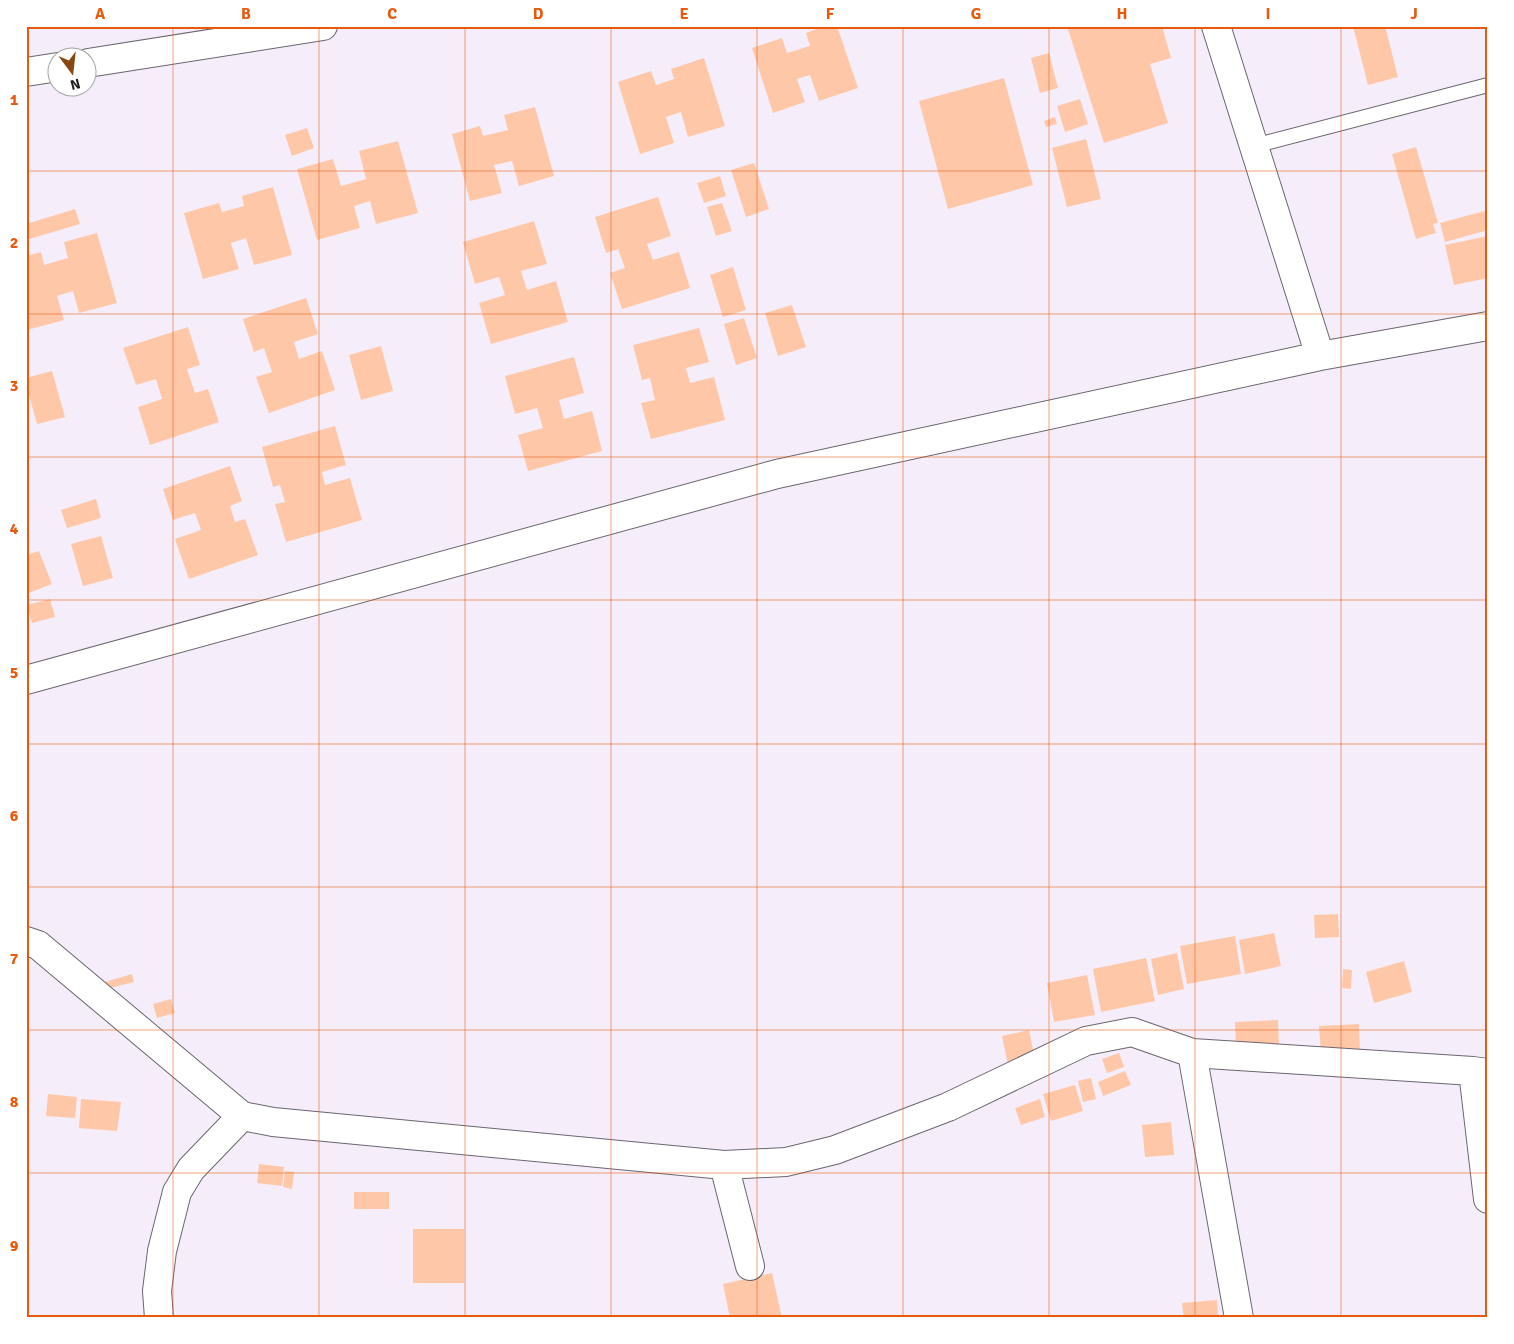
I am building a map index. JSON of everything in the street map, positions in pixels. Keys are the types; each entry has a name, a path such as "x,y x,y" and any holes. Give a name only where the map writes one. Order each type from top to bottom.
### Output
{"street":[{"path":"98,61 323,26"},
{"path":"1216,26 1320,356"},
{"path":"26,72 48,69"},
{"path":"26,680 777,474 1320,356 1488,326"},
{"path":"26,941 38,945 242,1116 273,1122 724,1165 786,1162 835,1150 948,1108 1086,1040 1132,1032 1192,1053 1480,1072 1488,1199"},
{"path":"1192,1053 1239,1318"},
{"path":"159,1318 157,1291 162,1252 177,1192 191,1169 242,1116"},
{"path":"724,1165 750,1266"}],"lane":[{"path":"1254,146 1488,85"}],"building":[{"path":"826,26 837,26 858,88 819,101 810,75 797,79 805,102 773,113 752,48 782,38 787,53 810,46 806,33"},
{"path":"1067,26 1162,26 1171,58 1150,64 1168,123 1104,143"},
{"path":"1353,26 1385,26 1398,77 1368,85"},
{"path":"1049,53 1058,88 1040,93 1031,58"},
{"path":"704,58 725,126 688,137 681,112 666,117 674,143 640,154 618,82 651,71 656,85 674,79 671,69"},
{"path":"1004,78 1033,185 948,209 919,101"},
{"path":"1080,99 1088,124 1065,132 1057,106"},
{"path":"535,107 554,176 519,186 512,161 494,165 502,193 470,201 452,134 480,126 483,136 508,130 504,115"},
{"path":"1055,117 1057,124 1046,127 1044,121"},
{"path":"307,128 314,148 292,156 285,135"},
{"path":"1086,139 1101,199 1067,207 1052,148"},
{"path":"398,141 418,213 376,224 370,201 354,206 360,228 317,240 297,169 333,159 341,186 366,179 359,151"},
{"path":"1416,147 1438,223 1433,224 1436,233 1416,239 1392,154"},
{"path":"754,163 769,209 746,217 731,170"},
{"path":"720,176 726,196 704,203 697,183"},
{"path":"273,187 292,255 254,265 246,238 231,243 239,269 203,279 184,213 219,203 222,212 244,206 242,196"},
{"path":"658,197 671,236 647,244 653,260 679,252 690,288 622,309 610,273 625,268 618,249 606,253 595,217"},
{"path":"722,203 732,231 716,236 707,207"},
{"path":"75,209 80,224 26,240 26,224"},
{"path":"1488,210 1488,230 1445,242 1440,223"},
{"path":"534,221 547,264 521,271 527,290 556,281 568,322 491,344 479,303 505,295 499,277 475,284 463,242"},
{"path":"97,233 117,303 79,313 73,291 57,296 64,320 27,330 26,256 41,252 44,265 68,258 64,242"},
{"path":"1488,236 1488,278 1454,285 1445,245"},
{"path":"733,267 746,310 723,317 710,275"},
{"path":"306,298 318,334 294,342 299,359 322,351 335,390 269,413 256,377 272,372 264,348 254,352 243,319"},
{"path":"792,305 806,347 778,356 765,313"},
{"path":"744,318 757,358 736,365 724,324"},
{"path":"188,327 200,365 187,369 195,393 208,389 219,422 150,445 138,407 162,399 156,379 136,385 123,348"},
{"path":"699,328 709,362 686,368 690,383 714,377 725,420 651,439 641,403 655,400 650,378 642,380 633,345"},
{"path":"381,346 393,391 361,400 349,355"},
{"path":"574,357 584,393 559,400 564,419 592,411 602,451 528,471 518,435 543,428 537,408 515,414 505,376"},
{"path":"52,371 65,417 37,424 26,378"},
{"path":"335,426 346,465 322,472 325,485 350,478 362,520 286,542 275,504 285,502 280,485 273,487 262,447"},
{"path":"230,466 242,501 230,506 235,522 245,519 258,555 189,579 175,539 201,530 195,513 173,520 163,489"},
{"path":"96,499 101,518 67,528 61,510"},
{"path":"101,536 113,578 83,586 71,544"},
{"path":"39,551 52,584 26,594 26,555"},
{"path":"50,599 55,617 32,623 27,605"},
{"path":"1338,914 1339,937 1315,938 1314,915"},
{"path":"1274,933 1281,966 1245,974 1239,940"},
{"path":"1235,936 1241,974 1187,984 1180,946"},
{"path":"1177,953 1184,989 1158,995 1151,959"},
{"path":"1146,958 1155,1001 1101,1012 1093,969"},
{"path":"1404,961 1412,992 1374,1003 1366,972"},
{"path":"1343,969 1352,970 1351,989 1342,988"},
{"path":"132,974 134,982 106,989 105,982"},
{"path":"1087,975 1095,1015 1054,1022 1047,983"},
{"path":"171,999 175,1013 157,1018 153,1004"},
{"path":"1278,1020 1279,1049 1236,1051 1235,1022"},
{"path":"1359,1024 1360,1052 1321,1053 1319,1026"},
{"path":"1029,1030 1035,1059 1008,1065 1002,1036"},
{"path":"1119,1053 1124,1067 1107,1073 1102,1059"},
{"path":"1125,1071 1131,1085 1103,1096 1098,1082"},
{"path":"1091,1078 1096,1099 1083,1102 1078,1081"},
{"path":"1075,1085 1083,1111 1051,1121 1043,1094"},
{"path":"48,1094 77,1097 75,1118 46,1116"},
{"path":"81,1099 121,1102 117,1131 79,1128"},
{"path":"1040,1099 1045,1117 1021,1125 1015,1108"},
{"path":"1171,1122 1174,1155 1145,1157 1142,1125"},
{"path":"259,1164 284,1167 282,1186 257,1183"},
{"path":"285,1171 294,1172 292,1189 283,1187"},
{"path":"354,1192 389,1192 389,1209 354,1209"},
{"path":"413,1229 464,1229 464,1283 413,1283"},
{"path":"772,1273 782,1318 730,1318 723,1284"},
{"path":"1217,1300 1218,1318 1184,1318 1182,1303"}]}
